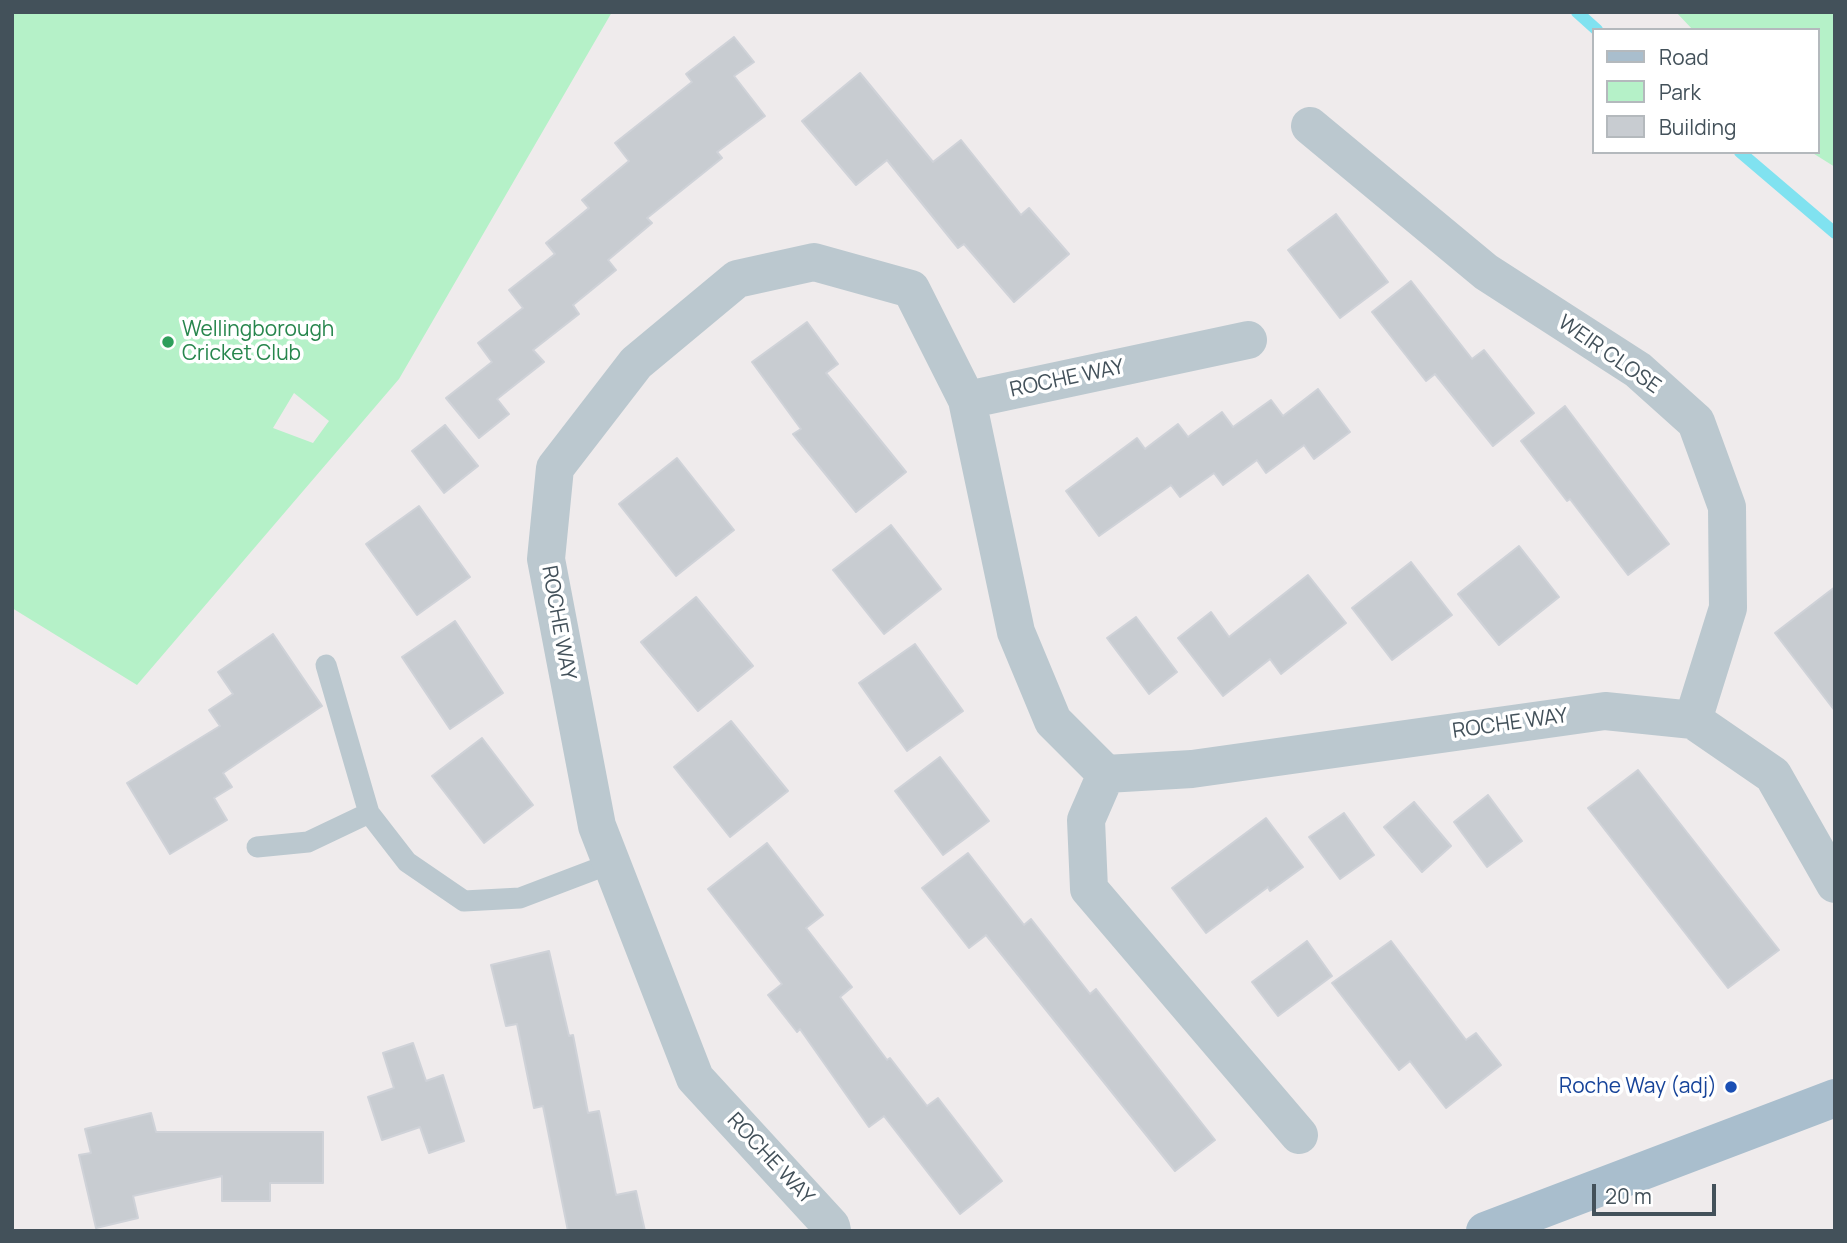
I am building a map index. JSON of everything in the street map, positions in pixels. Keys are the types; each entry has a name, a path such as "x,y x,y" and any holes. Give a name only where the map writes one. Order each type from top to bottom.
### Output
{"main road":[{"path":"1485,1231 1835,1098"}],"street":[{"name":"WEIR CLOSE","path":"1310,126 1486,272 1638,370 1696,422 1727,507 1728,608 1693,720"},
{"name":"ROCHE WAY","path":"831,1231 831,1226 695,1078 597,826 545,559 555,468 636,363 737,279 814,262 911,289 967,400 1016,632 1053,721 1106,774 1192,769 1605,711 1693,720 1773,775 1835,884"},
{"name":"ROCHE WAY","path":"967,400 1248,340"},
{"path":"1106,774 1086,820 1089,889 1298,1135"}],"lane":[{"path":"326,665 369,813 407,862 464,901 520,898 612,863"},
{"path":"257,848 308,842 369,813"}],"green space":[{"name":"Wellingborough Cricket Club","path":"12,12 612,12 399,379 137,685 12,608","holes":["294,393 329,421 313,443 273,428"]},
{"path":"1676,12 1835,12 1835,167 1814,154 1819,154 1819,28 1691,28"}],"building":[{"path":"734,37 754,62 734,76 765,116 717,152 722,158 647,218 652,223 608,260 616,270 573,305 579,314 533,350 544,362 497,399 509,414 479,438 446,398 492,362 478,343 523,308 509,290 555,254 546,243 589,208 582,200 629,161 615,143 692,82 686,74"},
{"path":"860,73 933,162 961,140 1021,215 1029,208 1069,254 1014,302 964,244 958,248 887,160 856,185 802,121"},
{"path":"1336,214 1388,282 1340,318 1288,250"},
{"path":"1411,281 1472,359 1484,350 1534,413 1493,446 1435,374 1426,381 1372,312"},
{"path":"807,322 838,364 826,373 906,472 856,512 793,434 801,429 752,362"},
{"path":"1318,389 1350,432 1314,459 1304,445 1266,473 1257,460 1223,485 1214,473 1180,497 1171,485 1099,536 1066,491 1137,438 1145,449 1178,424 1188,437 1222,412 1233,427 1271,400 1283,416"},
{"path":"1565,406 1669,544 1628,575 1521,441"},
{"path":"445,425 478,466 444,493 412,451"},
{"path":"677,458 734,530 676,576 619,504"},
{"path":"419,506 470,577 417,615 366,544"},
{"path":"891,525 941,589 884,634 833,570"},
{"path":"1519,546 1559,597 1499,645 1458,594"},
{"path":"1411,562 1452,615 1392,660 1352,608"},
{"path":"1308,575 1346,623 1281,674 1270,659 1223,696 1178,638 1211,612 1229,637"},
{"path":"1835,587 1835,711 1775,633"},
{"path":"696,597 753,666 698,711 641,642"},
{"path":"1136,617 1177,672 1149,694 1107,638"},
{"path":"455,621 503,693 450,729 402,657"},
{"path":"273,634 322,706 223,773 232,787 214,798 227,820 170,854 127,783 220,726 209,710 233,694 218,672"},
{"path":"915,644 963,711 907,751 859,683"},
{"path":"731,721 788,791 730,837 674,767"},
{"path":"482,738 533,805 484,843 432,776"},
{"path":"940,757 989,821 943,855 895,791"},
{"path":"1638,770 1779,950 1728,988 1588,808"},
{"path":"1488,795 1522,841 1487,867 1454,822"},
{"path":"1414,802 1451,846 1422,872 1384,827"},
{"path":"1344,813 1374,855 1340,879 1309,837"},
{"path":"1266,818 1303,867 1270,891 1268,887 1206,933 1172,888"},
{"path":"767,843 823,915 806,928 852,987 840,997 887,1060 890,1058 927,1106 938,1098 1002,1181 960,1214 884,1116 869,1127 800,1029 797,1032 768,995 782,984 708,889"},
{"path":"968,853 1024,925 1031,919 1090,994 1096,989 1215,1140 1175,1171 986,935 969,948 922,888"},
{"path":"1307,941 1332,976 1278,1016 1252,982"},
{"path":"1391,941 1466,1040 1476,1033 1501,1065 1446,1108 1410,1061 1399,1070 1332,983"},
{"path":"549,951 569,1036 573,1035 588,1113 599,1111 616,1195 636,1191 645,1231 568,1231 543,1106 534,1108 517,1024 506,1026 491,965"},
{"path":"413,1043 426,1081 443,1075 464,1141 429,1153 420,1127 382,1140 368,1097 394,1088 383,1053"},
{"path":"151,1113 156,1132 323,1132 323,1183 270,1183 270,1201 222,1201 222,1176 133,1196 138,1218 96,1228 79,1155 91,1153 85,1129"}],"waterway":[{"path":"1577,12 1595,28"},
{"path":"1742,154 1835,233"}],"place":[{"name":"Wellingborough Cricket Club","path":"168,342"},
{"name":"Roche Way (adj)","path":"1731,1087"}]}
